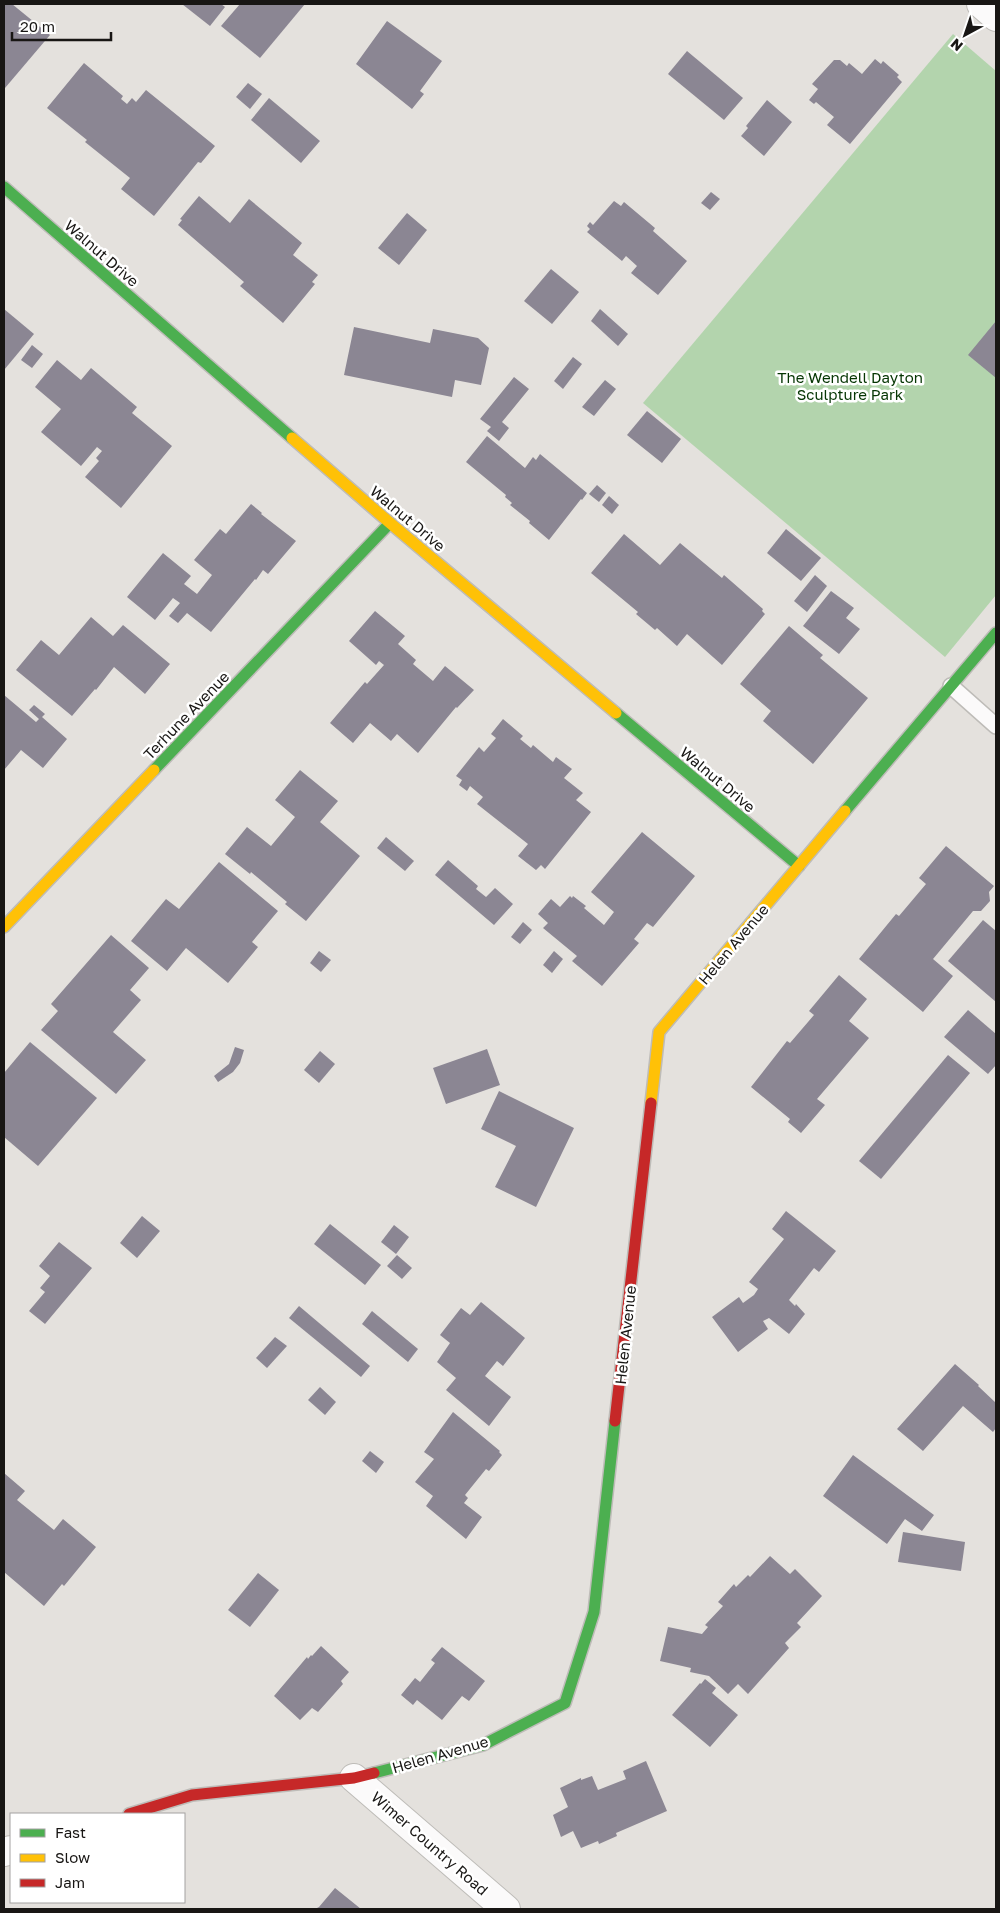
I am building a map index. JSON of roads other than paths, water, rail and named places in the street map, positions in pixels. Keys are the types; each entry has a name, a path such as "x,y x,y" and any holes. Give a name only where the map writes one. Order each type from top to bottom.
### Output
{"street":[{"path":"981,4 996,17"},
{"name":"Walnut Drive","path":"4,186 390,523 799,866"},
{"name":"Terhune Avenue","path":"4,928 390,523"},
{"name":"Helen Avenue","path":"132,1813 192,1795 354,1778 484,1745 565,1703 594,1612 659,1032 996,633"},
{"name":"Wimer Country Road","path":"354,1778 506,1909"}],"lane":[{"path":"951,686 996,726"}],"park label":[{"name":"The Wendell Dayton Sculpture Park","path":"850,386"}]}
